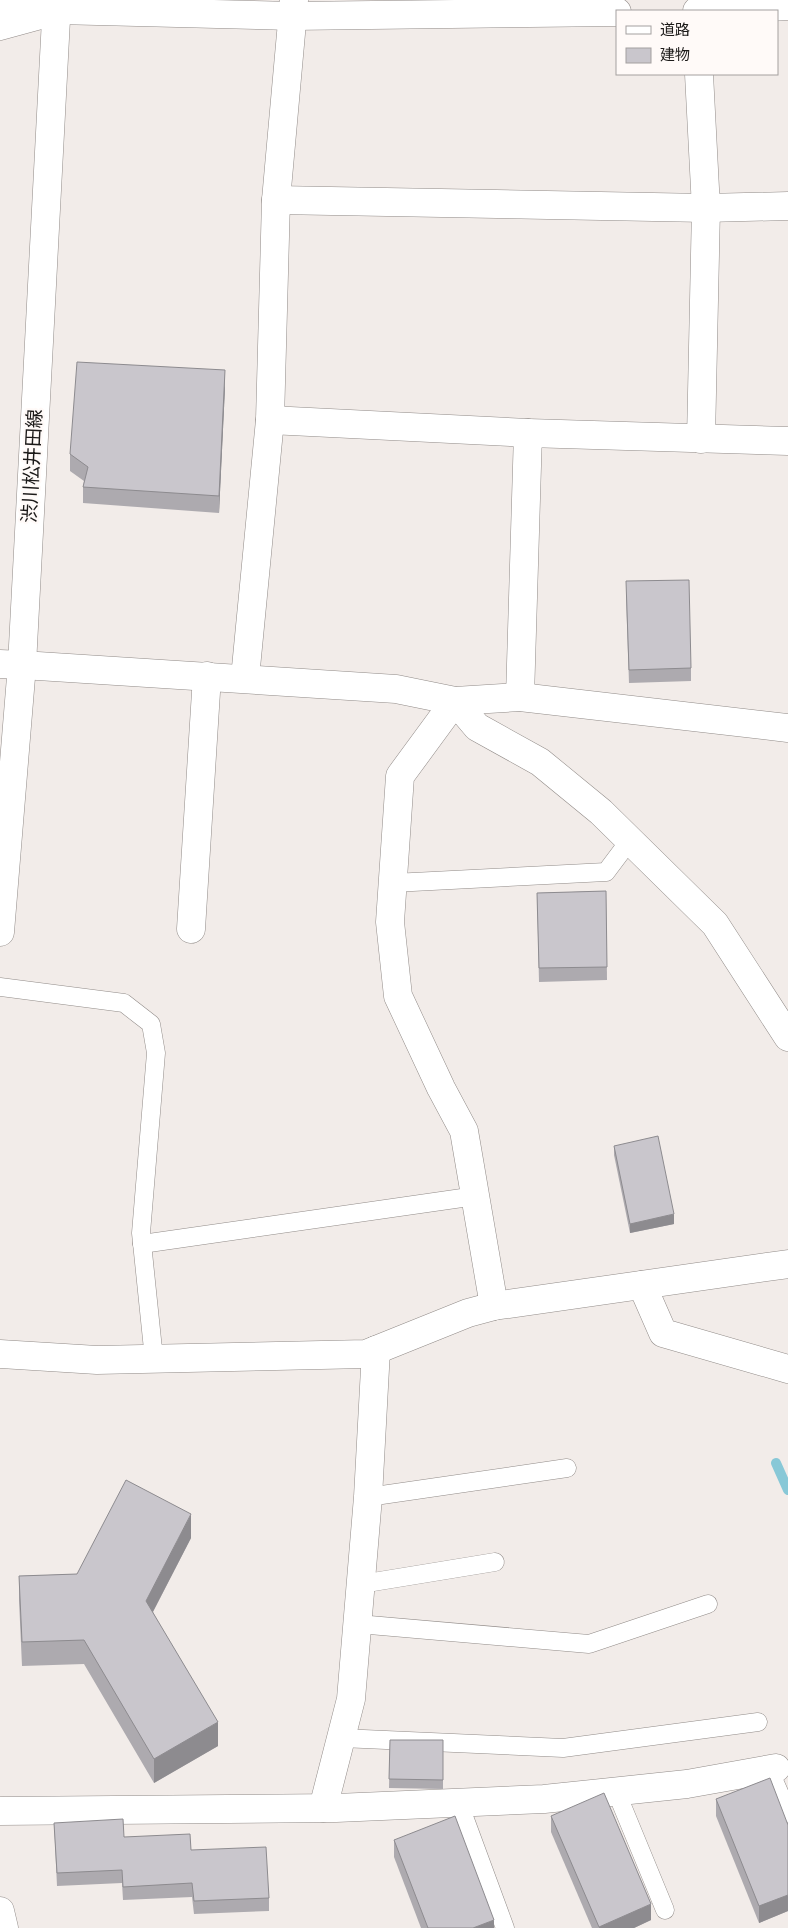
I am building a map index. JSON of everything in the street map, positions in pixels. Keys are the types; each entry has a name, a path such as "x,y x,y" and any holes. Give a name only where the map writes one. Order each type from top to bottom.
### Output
{"street":[{"path":"0,4 616,12"},
{"path":"0,26 57,5"},
{"name":"渋川松井田線","path":"0,932 11,664 57,5"},
{"path":"714,10 788,6"},
{"path":"245,678 270,420 276,200 293,8"},
{"path":"699,75 706,208 702,439"},
{"path":"276,200 706,208 788,206"},
{"path":"270,420 528,433 788,440"},
{"path":"520,697 528,433"},
{"path":"11,664 396,688 455,701 520,697 788,728"},
{"path":"191,929 207,676"},
{"path":"455,701 477,727 540,762 601,812 715,924 788,1037"},
{"path":"455,701 400,776 390,922 398,996 440,1088 464,1131 494,1306"},
{"path":"0,1354 97,1360 366,1354 468,1313 494,1306 788,1264"},
{"path":"642,1285 663,1333 788,1369"},
{"path":"323,1808 351,1699 368,1497 376,1350"},
{"path":"0,1811 323,1808 544,1799 687,1784 772,1769"},
{"path":"0,1911 4,1928"}],"lane":[{"path":"393,883 606,872 630,840"},
{"path":"0,986 124,1003 151,1024 156,1053 141,1233 154,1359"},
{"path":"142,1244 476,1196"},
{"path":"368,1497 568,1468"},
{"path":"361,1584 495,1562"},
{"path":"358,1624 589,1644 708,1604"},
{"path":"341,1738 563,1748 758,1722"},
{"path":"772,1769 788,1813"},
{"path":"616,1791 665,1910"},
{"path":"459,1802 505,1928"}],"building":[{"path":"77,362 225,370 219,496 83,487 88,467 70,454"},
{"path":"689,580 691,668 629,670 626,581"},
{"path":"606,891 607,967 539,968 537,893"},
{"path":"658,1136 674,1214 630,1224 614,1146"},
{"path":"126,1480 191,1514 146,1601 218,1722 154,1759 84,1640 22,1642 19,1576 77,1574"},
{"path":"390,1740 443,1740 443,1780 389,1779"},
{"path":"770,1778 788,1825 788,1895 759,1906 716,1799"},
{"path":"604,1793 651,1904 599,1927 551,1816"},
{"path":"455,1816 494,1920 473,1928 428,1928 394,1840"},
{"path":"123,1819 124,1837 190,1834 191,1850 266,1847 269,1898 194,1901 192,1883 123,1887 122,1870 57,1873 54,1823"}],"waterway":[{"path":"776,1463 788,1490"}]}
